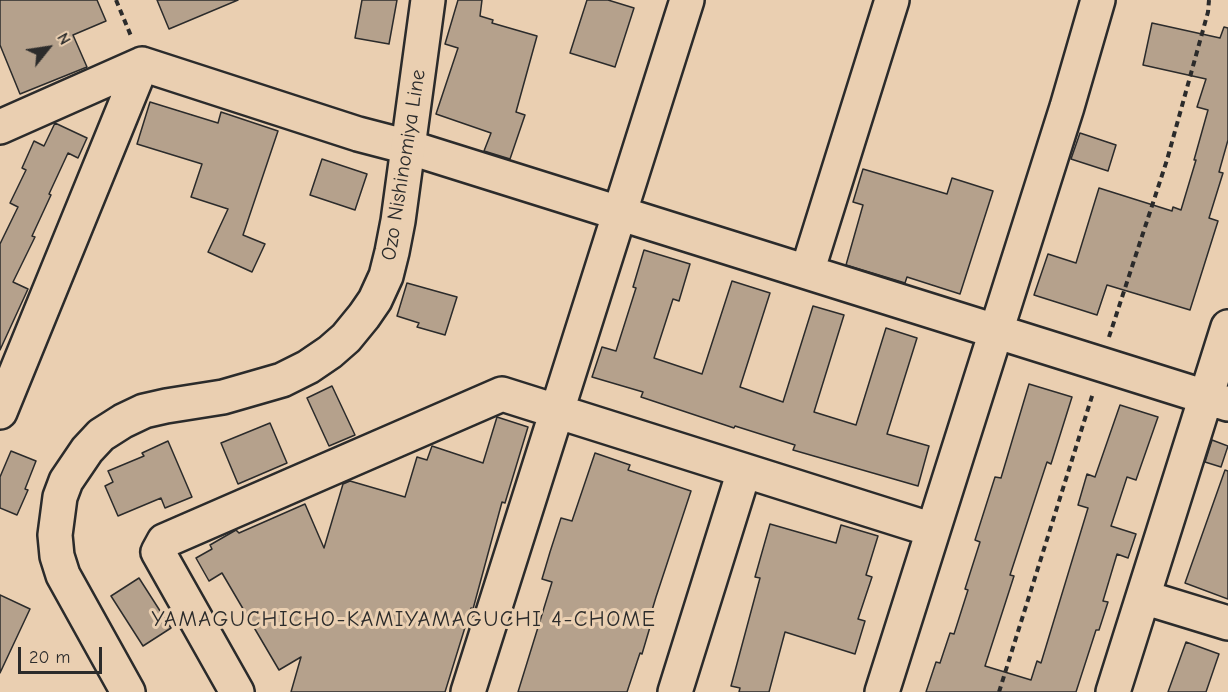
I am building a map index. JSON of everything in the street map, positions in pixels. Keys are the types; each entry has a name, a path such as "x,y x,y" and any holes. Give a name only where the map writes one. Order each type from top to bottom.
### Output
{"street":[{"name":"Ozo Nishinomiya Line","path":"128,692 63,575 57,556 55,535 60,497 66,482 87,450 101,435 144,411 223,397 282,380 308,367 346,338 375,300 386,276 399,221 428,0"},
{"path":"468,692 687,0"},
{"path":"807,272 892,0"},
{"path":"882,692 997,331 1098,0"},
{"path":"0,127 142,64 358,134 408,147 1216,400"},
{"path":"0,412 142,64"},
{"path":"1113,692 1143,597 1216,400 1228,327"},
{"path":"237,692 158,552 164,542 502,394 933,530"},
{"path":"675,692 744,471"},
{"path":"1143,597 1228,623"}],"path":[{"path":"116,0 142,64"},
{"path":"1108,339 1167,160 1208,12 1209,0"},
{"path":"999,692 1095,384"}],"building":[{"path":"0,0 97,0 106,21 73,35 87,67 20,94 0,45"},
{"path":"157,0 238,0 169,29"},
{"path":"362,0 397,0 389,44 355,38"},
{"path":"458,0 482,0 480,16 493,20 492,23 537,36 516,112 525,115 510,159 484,151 491,133 436,114 458,48 445,44"},
{"path":"587,0 608,0 634,8 615,67 570,53"},
{"path":"1152,23 1220,38 1224,27 1228,28 1228,140 1219,172 1223,173 1209,218 1218,221 1190,310 1107,285 1097,315 1034,295 1048,254 1076,263 1099,188 1172,211 1173,207 1181,210 1208,110 1197,107 1206,79 1143,65"},
{"path":"150,102 218,123 221,112 278,131 243,235 265,244 252,272 208,252 228,209 191,197 202,164 137,144"},
{"path":"55,123 87,138 78,158 68,153 49,194 51,195 32,236 35,237 13,282 28,289 0,350 0,244 18,207 10,203 26,170 22,168 34,141 44,146"},
{"path":"1080,133 1116,145 1108,171 1071,159"},
{"path":"322,159 367,174 355,210 310,195"},
{"path":"863,169 947,194 952,178 993,191 960,294 907,277 905,283 846,265 863,205 853,202"},
{"path":"644,250 690,264 679,301 673,299 654,358 702,374 732,281 770,293 740,387 783,402 813,306 844,315 814,412 856,425 886,328 917,338 887,434 929,446 918,486 793,450 795,445 735,426 734,428 641,397 643,392 592,377 602,347 616,351 636,288 633,287"},
{"path":"407,283 457,297 445,335 417,327 419,323 397,316"},
{"path":"1029,384 1072,397 1051,464 1047,462 1010,575 1014,576 985,666 1031,680 1037,661 1041,663 1088,508 1078,505 1087,474 1095,477 1120,405 1158,417 1136,480 1127,477 1111,526 1136,534 1128,558 1117,554 1103,601 1108,602 1099,630 1096,630 1076,692 926,692 936,662 940,663 950,633 954,634 980,542 975,540 995,477 1001,478"},
{"path":"332,386 355,435 329,446 307,398"},
{"path":"497,417 528,427 505,503 502,502 473,609 471,608 445,692 291,692 301,657 279,670 222,573 209,581 196,558 212,549 210,545 236,530 239,533 305,504 324,548 343,484 350,481 405,497 417,457 427,460 432,446 483,463"},
{"path":"270,423 287,463 238,484 221,443"},
{"path":"1212,440 1228,446 1221,467 1205,462"},
{"path":"168,441 192,497 165,508 161,498 118,516 105,486 113,482 108,471 144,456 142,453"},
{"path":"11,451 36,461 25,489 28,490 17,515 0,508 0,477"},
{"path":"595,453 630,465 628,470 691,491 656,597 642,654 640,653 627,692 518,692 552,582 542,579 550,552 561,518 572,521"},
{"path":"1225,470 1228,471 1228,599 1185,583"},
{"path":"770,524 836,543 841,525 878,536 866,575 872,577 858,619 865,621 855,654 785,632 769,692 739,692 740,688 731,686 760,578 755,577"},
{"path":"139,578 171,628 143,646 111,596"},
{"path":"0,595 30,609 0,673"},
{"path":"1186,642 1219,654 1206,692 1168,692"}],"district":[{"name":"YAMAGUCHICHO-KAMIYAMAGUCHI 4-CHOME","path":"404,620"}]}
